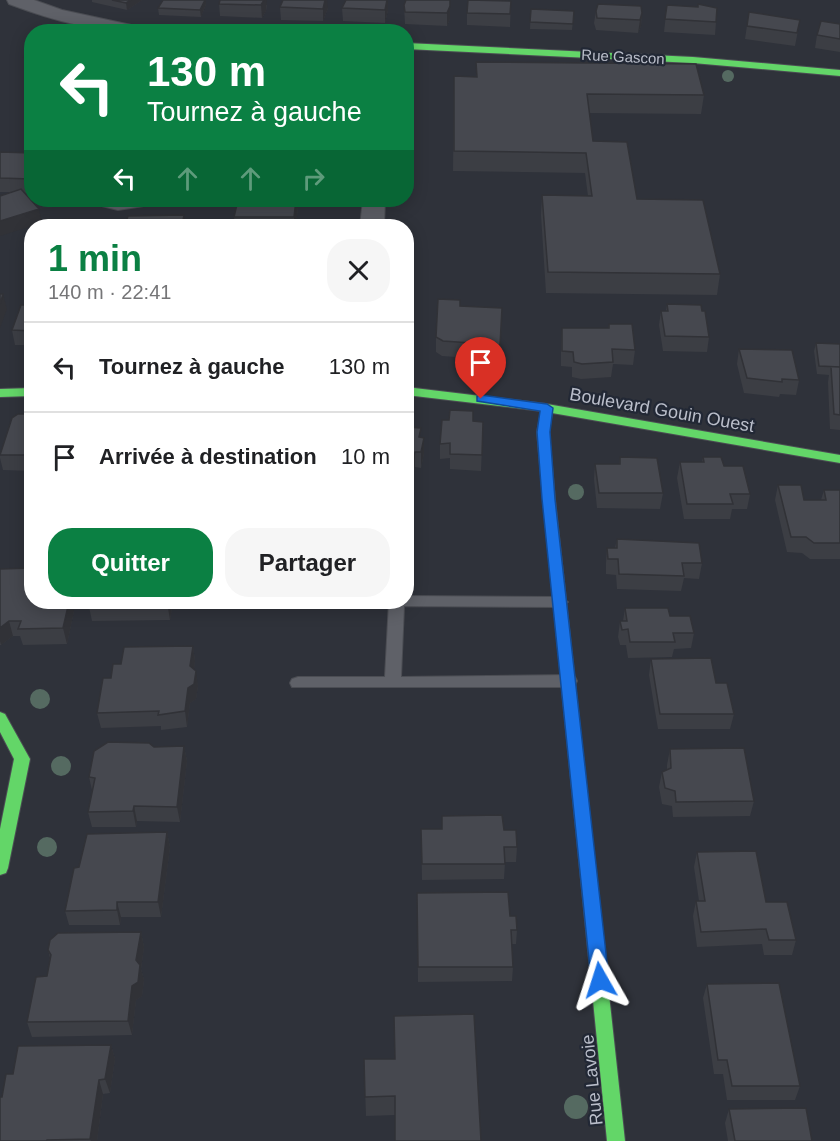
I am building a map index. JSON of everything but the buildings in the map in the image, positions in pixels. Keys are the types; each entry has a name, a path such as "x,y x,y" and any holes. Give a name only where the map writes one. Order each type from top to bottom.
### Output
{"street":[{"path":"16,0 57,15 100,24"},
{"name":"Rue Gascon","path":"414,46 693,60 840,73"},
{"path":"0,393 24,392"},
{"name":"Boulevard Gouin Ouest","path":"414,392 547,408 840,459"},
{"name":"Rue Lavoie","path":"547,408 543,432 616,1141"},
{"path":"0,718 22,759 0,868"}],"lane":[{"path":"414,601 560,602"},
{"path":"393,683 397,609"},
{"path":"298,683 569,681"}],"traffic: fast":[{"path":"414,46 693,60 840,73"},
{"path":"0,393 24,392"},
{"path":"414,392 547,408 840,459"},
{"path":"547,408 543,432 549,499 616,1141"},
{"path":"0,718 22,759 0,868"}],"route":[{"path":"481,399 547,408 543,432 549,499 600,980"}]}
